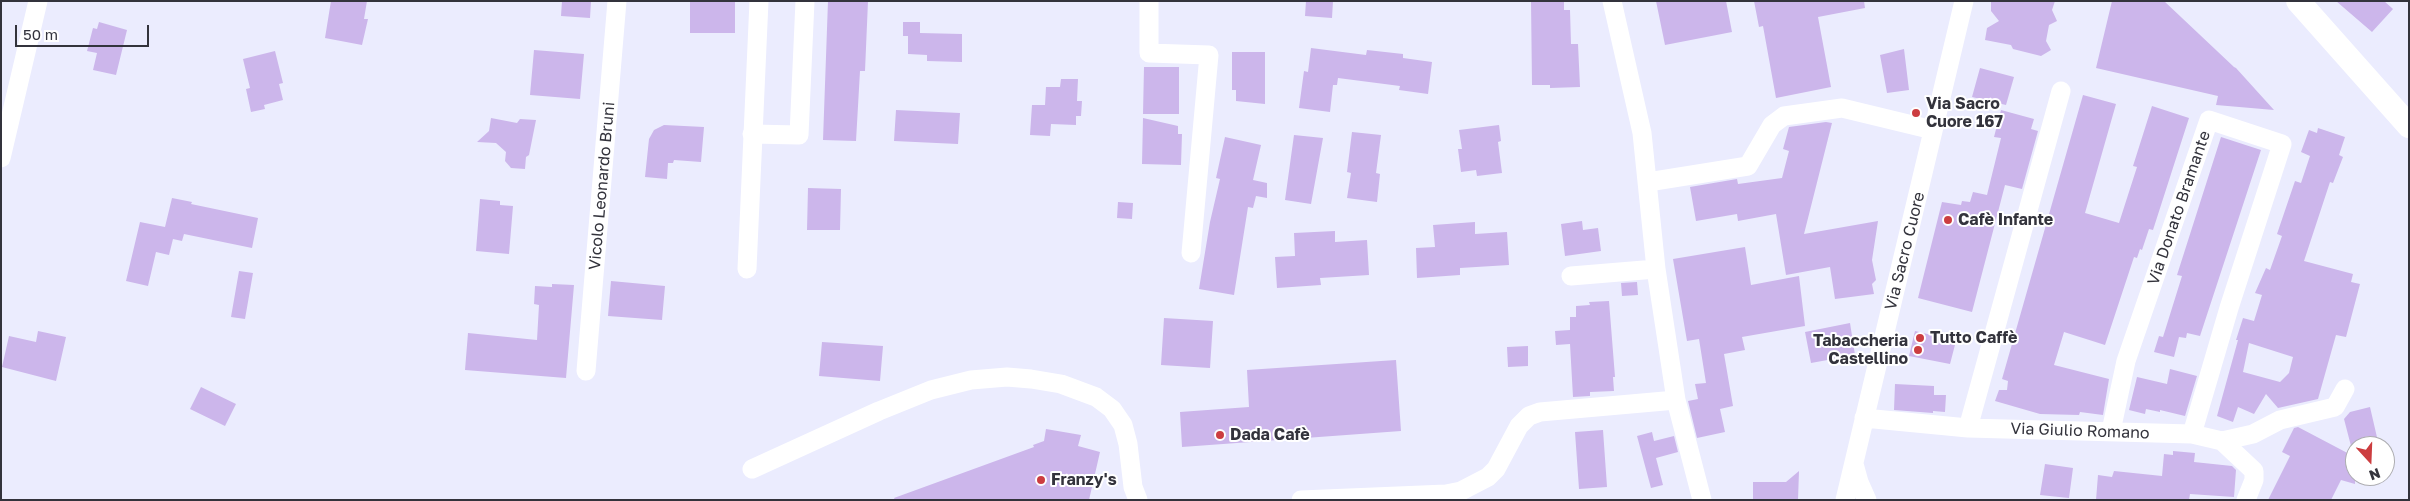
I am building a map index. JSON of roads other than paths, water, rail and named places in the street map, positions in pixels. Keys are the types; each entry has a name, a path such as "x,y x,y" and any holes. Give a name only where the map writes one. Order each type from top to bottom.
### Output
{"main road":[{"path":"2298,1 2409,126"},
{"path":"2353,61 2409,104"},
{"path":"2380,95 2409,144"}],"street":[{"path":"1,158 38,1"},
{"name":"Vicolo Leonardo Bruni","path":"586,371 617,1"},
{"path":"747,269 758,1"},
{"path":"752,134 799,135 806,1"},
{"path":"1149,1 1149,53 1210,55 1190,253"},
{"path":"1612,1 1642,132 1656,269 1676,400 1702,500"},
{"name":"Via Sacro Cuore","path":"1845,500 1964,1"},
{"path":"1968,428 2061,91"},
{"path":"1648,182 1748,166 1772,125 1784,116 1842,108 1933,130"},
{"name":"Via Donato Bramante","path":"2111,431 2126,361 2209,120 2282,144 2229,308 2192,434"},
{"path":"1571,276 1656,269"},
{"path":"752,469 879,411 931,390 972,380 1007,377 1061,384 1096,397 1112,409 1123,425 1128,444 1133,487 1138,500"},
{"path":"2222,441 2253,434 2280,420 2334,407 2345,390"},
{"path":"1301,500 1446,494 1461,491 1488,477 1496,469 1519,426 1529,416 1540,412 1676,400"},
{"name":"Via Giulio Romano","path":"1864,418 1968,428 2192,434 2222,441"},
{"path":"2222,441 2254,471 2254,480 2246,500"},
{"path":"1854,464 1858,482 1867,500"}],"place":[{"name":"Via Sacro Cuore 167","path":"1916,113"},
{"name":"Cafè Infante","path":"1948,220"},
{"name":"Tutto Caffè","path":"1920,338"},
{"name":"Tabaccheria Castellino","path":"1918,350"},
{"name":"Dada Cafè","path":"1220,435"},
{"name":"Franzy's","path":"1041,480"}]}
